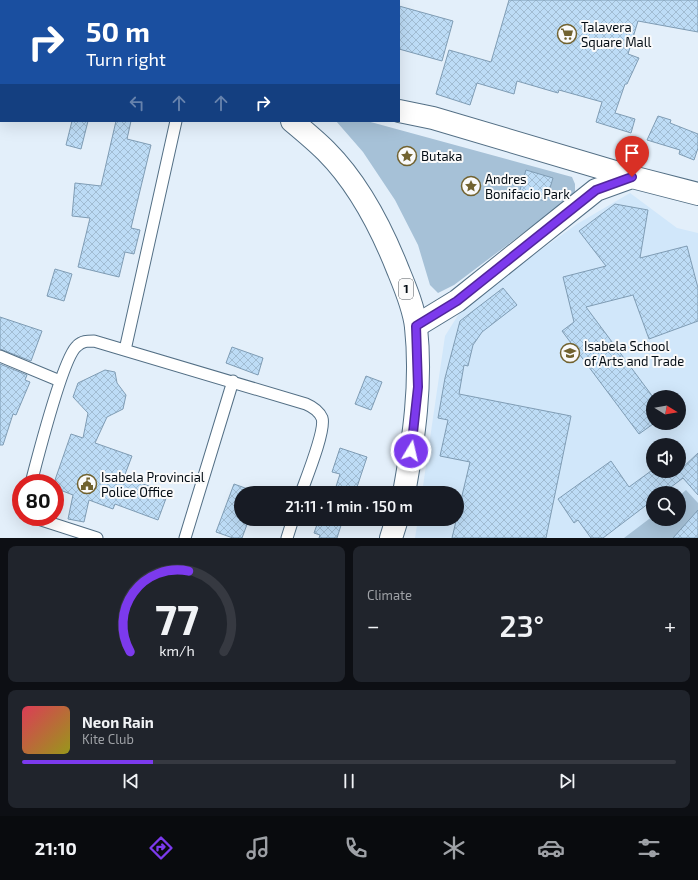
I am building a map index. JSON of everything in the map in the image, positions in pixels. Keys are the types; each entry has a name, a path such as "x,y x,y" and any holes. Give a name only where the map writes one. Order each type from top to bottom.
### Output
{"main road":[{"path":"400,111 433,118 632,177 698,194"},
{"name":"1","path":"293,122 327,152 353,183 373,216 390,249 404,285 416,326 418,387 415,427 405,486"},
{"path":"416,326 457,301 596,190 632,177"},
{"path":"391,538 395,526"}],"lane":[{"path":"125,350 176,122"},
{"path":"34,474 60,381 71,353 76,346 85,341 94,341 233,381 306,404 317,410 322,419 322,431 304,486"},
{"path":"0,356 60,381"},
{"path":"185,538 233,381"},
{"path":"49,526 65,534 97,538"},
{"path":"287,538 291,526"}],"shaded area":[{"path":"337,122 371,122 572,177 575,184 575,194 454,285 438,293 430,285 418,245 395,200 363,152"},
{"name":"Isabela School of Arts and Trade","path":"630,193 677,228 698,233 698,538 415,538 417,526 464,526 464,486 423,486 445,336 465,304 577,224"},
{"path":"686,490 698,503 698,538 624,538 646,521 646,526 686,526"}],"building":[{"name":"Talavera Square Mall","path":"509,0 698,0 698,32 638,21 628,54 639,58 627,84 625,84 615,113 635,119 631,133 596,122 602,102 559,90 558,93 517,81 514,94 477,83 470,105 436,94 449,50 491,62"},
{"path":"400,6 453,21 442,61 400,49"},
{"path":"658,116 671,120 670,123 698,134 698,148 694,160 679,154 680,150 647,140"},
{"path":"72,122 88,122 81,149 66,145"},
{"path":"116,122 131,122 127,139 151,145 131,228 140,230 134,254 125,252 119,277 78,267 90,218 72,216 75,183 101,186"},
{"path":"526,170 553,178 546,201 533,198 534,194 520,190"},
{"path":"615,204 648,210 640,258 687,246 698,288 698,321 649,339 633,295 586,307 648,390 646,390 646,429 639,434 562,331 574,322 563,277 606,266 579,231"},
{"path":"55,269 72,274 64,301 47,296"},
{"path":"503,288 517,305 482,332 473,345 468,366 464,365 459,394 571,416 546,538 452,538 455,526 464,526 464,487 470,462 440,456 448,420 438,418 445,378 460,321"},
{"path":"0,317 42,331 31,361 0,349"},
{"path":"232,347 263,358 258,375 226,363"},
{"path":"0,364 27,375 25,380 30,382 16,415 13,414 3,445 0,445"},
{"path":"105,370 115,372 117,383 126,395 123,409 107,417 95,443 132,456 124,477 168,493 158,520 115,504 113,509 89,500 84,522 68,519 73,495 64,492 64,474 57,474 71,434 83,438 88,413 73,397 78,383"},
{"path":"366,376 382,382 371,410 355,404"},
{"path":"340,448 367,457 357,486 336,486 340,474 332,472"},
{"path":"698,453 698,495 683,478 686,478 686,464"},
{"path":"611,461 629,487 646,475 646,478 683,478 672,486 646,486 646,505 603,538 591,538 578,520 574,523 558,499"},
{"path":"234,484 240,486 234,486 234,526 246,526 242,538 233,538 216,532"},
{"path":"698,510 698,538 673,538 684,526 686,526 686,523"},
{"path":"316,526 341,526 337,538 319,538 320,535 314,533"}],"place":[{"name":"Talavera Square Mall","path":"567,34"},
{"name":"Butaka","path":"407,156"},
{"name":"Andres Bonifacio Park","path":"471,186"},
{"name":"Isabela School of Arts and Trade","path":"570,353"},
{"name":"Isabela Provincial Police Office","path":"87,484"}],"route":[{"path":"411,451 415,427 418,387 416,326 457,301 596,190 632,177"}]}
